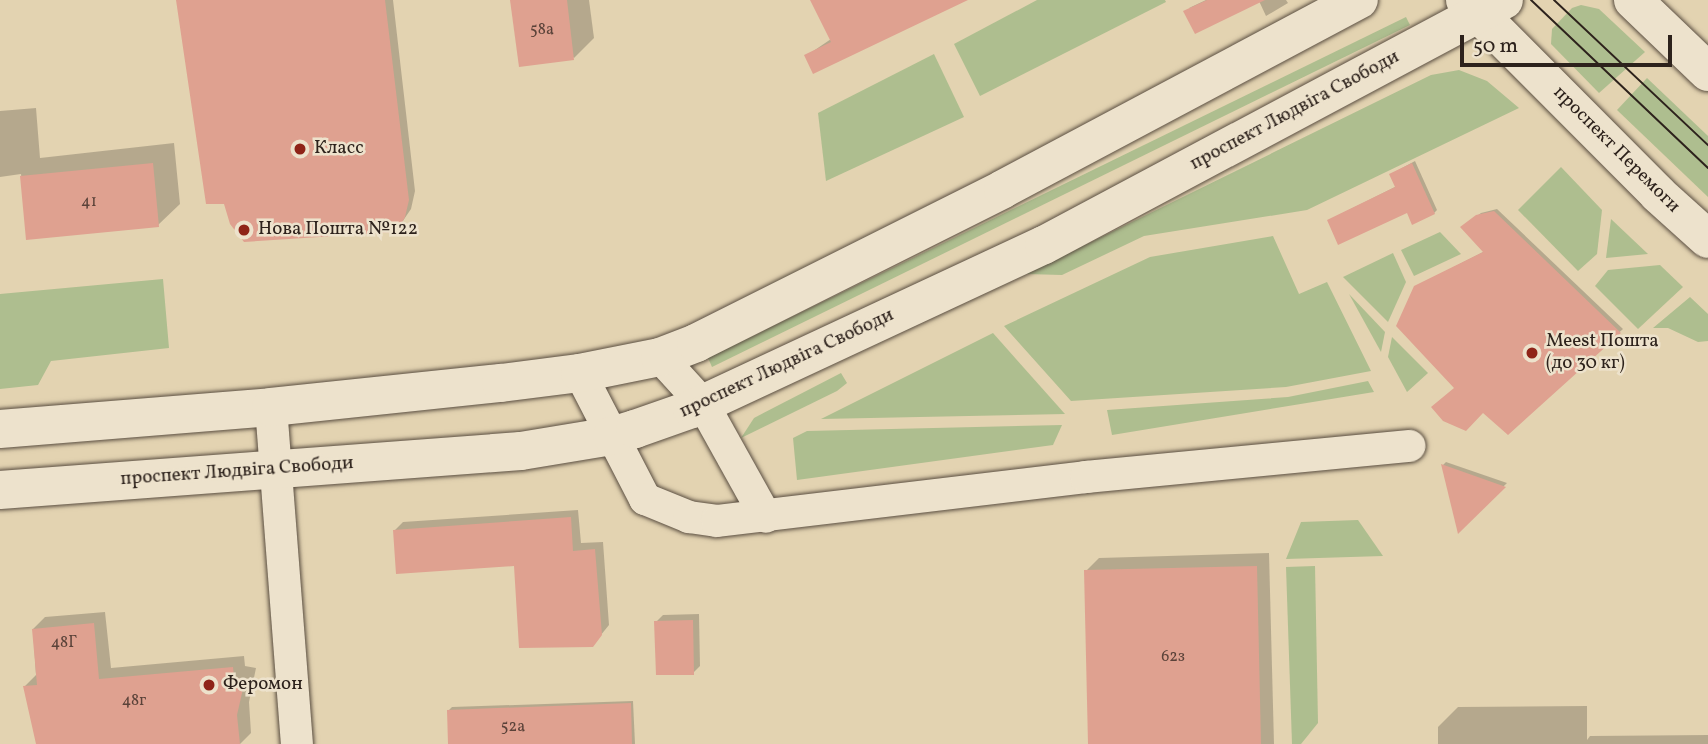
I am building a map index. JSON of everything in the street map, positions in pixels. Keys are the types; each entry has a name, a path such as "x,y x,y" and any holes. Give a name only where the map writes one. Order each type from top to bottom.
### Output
{"main road":[{"path":"1290,37 1321,0"},
{"path":"0,429 271,407 580,373 660,357 696,343 990,195 1359,0"},
{"path":"1633,0 1708,72"},
{"path":"1678,0 1679,7 1690,25 1708,45"},
{"name":"проспект Перемоги","path":"1483,5 1658,194 1708,239"},
{"name":"проспект Людвіга Свободи","path":"0,490 522,451 612,436 703,404 1044,245 1483,5"}],"street":[{"path":"660,357 703,404 766,517"},
{"path":"580,373 645,499 689,517 718,521 1086,477 1410,446"},
{"path":"271,407 297,744"}],"green space":[{"path":"1037,0 1166,2 980,96 954,44"},
{"path":"1581,5 1599,9 1645,52 1599,93 1551,44 1552,29 1572,8"},
{"path":"1406,17 1410,25 712,367 708,358"},
{"path":"934,54 964,117 826,181 818,113"},
{"path":"1459,70 1487,81 1519,108 1307,210 1144,236 1062,275 1026,274 1431,75"},
{"path":"1647,78 1708,136 1708,197 1617,110"},
{"path":"1561,167 1602,210 1597,254 1578,271 1518,210"},
{"path":"1611,219 1648,254 1606,258"},
{"path":"1440,232 1461,254 1414,276 1401,250"},
{"path":"1273,236 1299,294 1327,282 1371,371 1286,387 1071,401 1004,326 1150,257"},
{"path":"1393,253 1406,282 1388,322 1343,277"},
{"path":"1660,265 1683,287 1638,329 1595,286 1608,270"},
{"path":"163,279 169,348 51,361 38,385 0,389 0,294"},
{"path":"1349,294 1385,332 1381,352"},
{"path":"1690,297 1708,314 1708,341 1698,342 1668,328 1653,328"},
{"path":"993,333 1065,414 821,419"},
{"path":"1392,337 1428,373 1407,392 1388,357"},
{"path":"841,373 847,383 837,391 741,438 754,418"},
{"path":"1368,381 1374,392 1112,435 1107,410 1288,397"},
{"path":"1062,425 1053,445 797,480 793,438 807,431"},
{"path":"1358,520 1383,556 1286,559 1301,522"},
{"path":"1315,566 1318,723 1301,744 1292,744 1286,567"}],"building":[{"name":"Класс","path":"176,0 385,0 409,200 405,217 397,232 244,242 230,224 224,204 206,204"},
{"path":"510,0 567,0 574,60 519,67"},
{"path":"810,0 968,0 813,74 804,55 831,42"},
{"path":"1207,0 1265,0 1195,34 1183,11"},
{"path":"153,163 159,227 26,240 20,176"},
{"path":"1412,163 1435,214 1412,225 1407,213 1338,245 1327,220 1395,187 1389,174"},
{"path":"1494,211 1621,333 1508,435 1483,413 1466,431 1443,421 1431,407 1454,388 1396,326 1414,286 1483,252 1460,227 1476,215"},
{"path":"1441,464 1506,487 1458,534"},
{"path":"571,517 573,551 595,549 602,635 593,647 519,648 514,566 396,574 393,530"},
{"path":"1257,566 1261,744 1088,744 1084,570"},
{"path":"693,620 694,675 656,675 654,621"},
{"path":"94,623 99,679 233,667 234,677 245,680 237,715 240,744 36,744 23,686 37,685 32,629"},
{"path":"631,703 632,744 448,744 447,710"}],"tram line":[{"path":"1531,0 1708,168"},
{"path":"1554,0 1708,145"}],"place":[{"name":"Класс","path":"300,149"},
{"name":"Нова Пошта №122","path":"244,230"},
{"name":"Meest Пошта (до 30 кг)","path":"1532,353"},
{"name":"Феромон","path":"209,685"}]}
